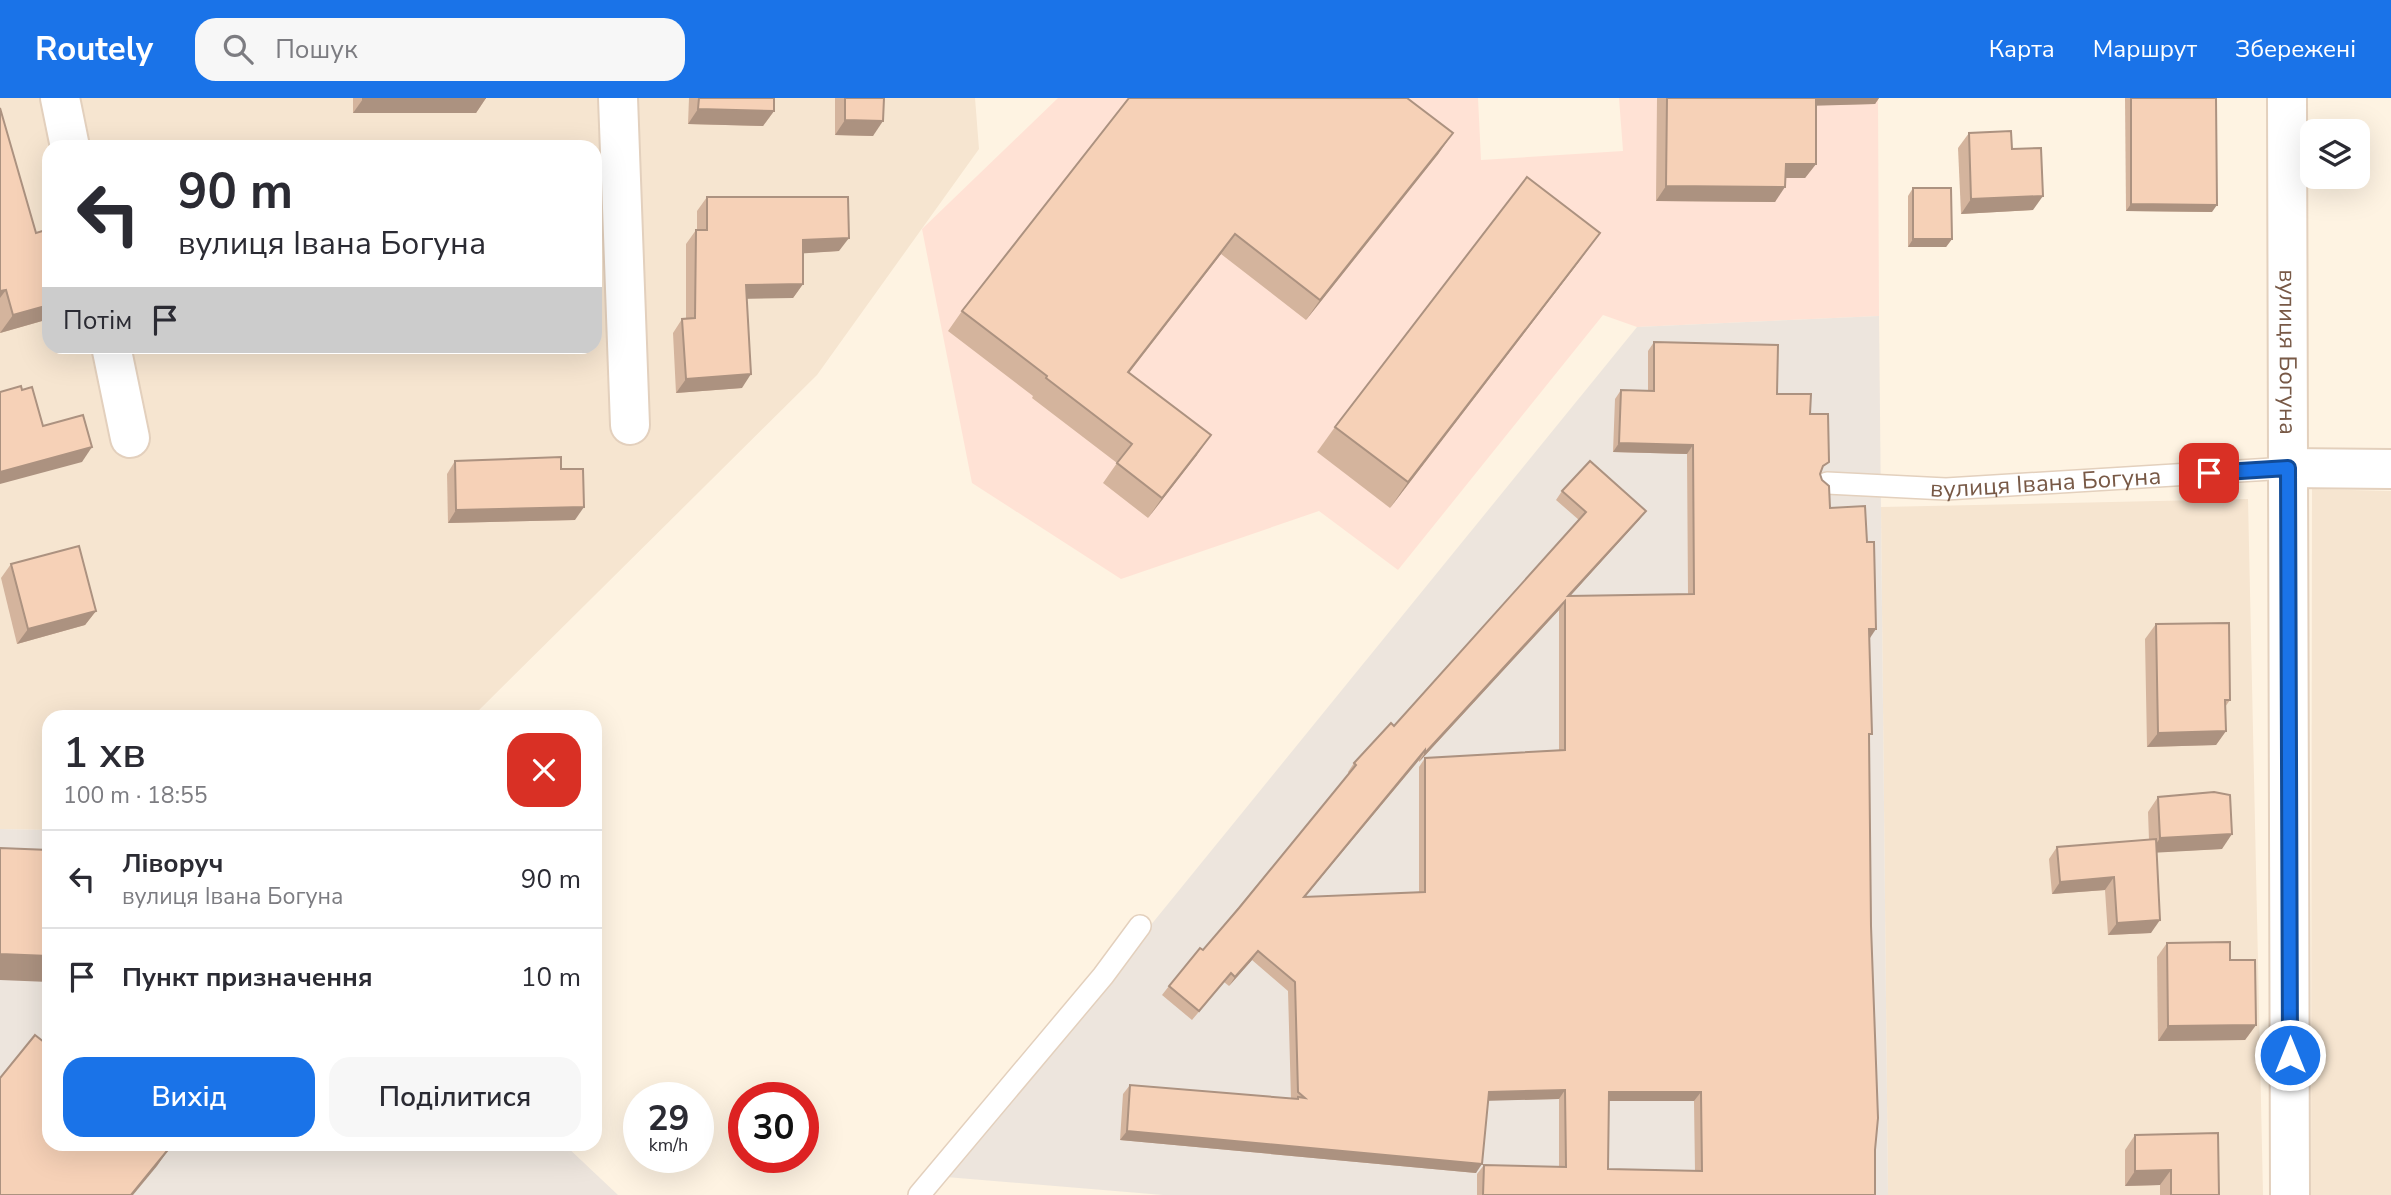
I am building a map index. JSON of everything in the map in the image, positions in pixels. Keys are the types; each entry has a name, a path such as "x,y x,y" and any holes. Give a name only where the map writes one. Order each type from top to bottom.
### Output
{"street":[{"path":"60,98 69,140"},
{"path":"618,98 631,425"},
{"name":"вулиця Богуна","path":"2287,98 2290,1195"},
{"path":"113,354 130,438"},
{"name":"вулиця Івана Богуна","path":"2288,468 2391,469"}],"lane":[{"name":"вулиця Івана Богуна","path":"1827,483 1946,489 2288,468"},
{"path":"919,1195 1103,976 1140,926"}],"shaded area":[{"path":"0,98 975,98 979,149 817,375 479,710 42,710 42,830 0,829"},
{"path":"1058,98 1478,98 1481,160 1623,151 1619,98 1878,98 1879,316 1637,327 1603,315 1398,570 1319,511 1121,579 972,483 922,229"},
{"path":"1879,316 1888,1195 1163,1195 946,1177 1637,327"},
{"path":"2312,489 2391,491 2391,1195 2311,1195"},
{"path":"2248,499 2263,1195 1888,1195 1881,507"},
{"path":"0,829 42,830 42,1151 571,1151 618,1195 0,1195"}],"building":[{"path":"363,98 486,98 363,99"},
{"path":"699,98 774,98 774,111 698,109"},
{"path":"845,98 884,98 883,121 845,120"},
{"path":"1129,98 1407,98 1453,133 1320,300 1235,234 1128,372 1211,435 1162,498 1117,463 1132,444 962,311"},
{"path":"1667,98 1816,98 1816,164 1786,164 1785,187 1666,186"},
{"path":"2131,98 2216,98 2217,205 2131,204"},
{"path":"0,108 36,233 42,231 42,307 13,315 6,290 0,291"},
{"path":"2011,131 2012,149 2041,148 2043,196 1971,199 1969,133"},
{"path":"1527,177 1600,233 1408,482 1335,427"},
{"path":"1913,188 1951,188 1952,239 1913,239"},
{"path":"707,197 848,197 849,238 803,240 803,284 746,285 751,374 686,379 682,319 695,318 696,230 707,230"},
{"path":"1654,342 1778,345 1777,394 1811,394 1810,414 1828,414 1829,462 1823,466 1820,474 1829,486 1830,508 1865,506 1867,542 1874,542 1876,629 1869,629 1872,734 1869,734 1871,926 1878,1118 1875,1195 1483,1195 1484,1165 1566,1167 1565,1090 1489,1092 1482,1164 1127,1131 1130,1085 1305,1098 1298,1092 1295,982 1258,951 1235,977 1231,973 1199,1011 1169,986 1200,948 1203,950 1239,908 1356,765 1354,763 1391,723 1394,726 1586,512 1562,491 1590,461 1646,511 1568,596 1694,594 1693,445 1619,443 1621,390 1654,391","holes":["1565,601 1565,750 1425,758 1425,892 1304,897 1425,750 1425,753","1609,1092 1701,1092 1702,1171 1608,1169"]},
{"path":"21,386 22,390 32,387 43,426 83,415 92,447 0,472 0,392"},
{"path":"561,457 561,469 583,469 584,507 456,510 455,461"},
{"path":"79,546 96,611 28,629 11,564"},
{"path":"2229,623 2230,700 2225,700 2226,731 2158,733 2156,624"},
{"path":"2214,792 2230,795 2232,834 2160,838 2158,797"},
{"path":"2156,839 2160,920 2117,923 2114,877 2060,882 2057,847"},
{"path":"0,848 42,850 42,956 0,954"},
{"path":"2230,942 2230,960 2255,960 2256,1025 2168,1026 2167,943"},
{"path":"35,1035 42,1040 42,1151 167,1151 131,1195 0,1195 0,1078"},
{"path":"2218,1133 2219,1195 2171,1195 2171,1170 2135,1171 2135,1135"}],"route":[{"path":"2209,473 2288,468 2290,1055"}]}
